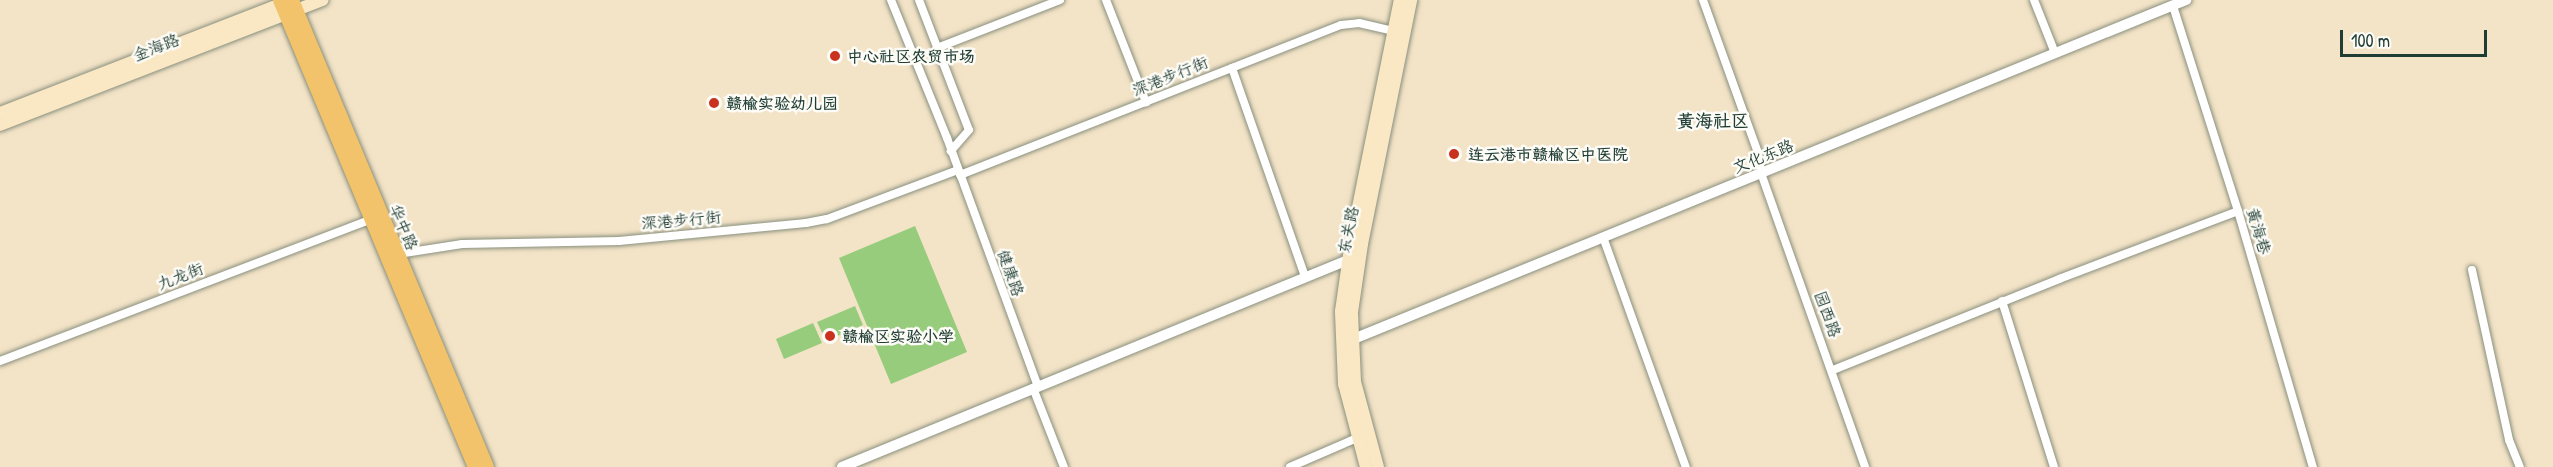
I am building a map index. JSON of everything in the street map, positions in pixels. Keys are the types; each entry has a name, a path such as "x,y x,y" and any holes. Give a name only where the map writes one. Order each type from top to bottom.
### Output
{"main road":[{"name":"金海路","path":"0,113 288,5 323,0"},
{"name":"东关路","path":"1366,467 1344,384 1340,340 1348,260 1400,0"},
{"name":"东关路","path":"1378,467 1354,382 1351,340 1362,244 1412,0"},
{"name":"金海路","path":"0,125 288,5"},
{"name":"华中路","path":"288,5 371,219 475,467"},
{"name":"华中路","path":"288,5 398,254 487,467"}],"street":[{"name":"健康路","path":"891,0 959,172 1064,467"},
{"path":"919,0 969,130 951,151"},
{"path":"937,48 1060,0"},
{"path":"1106,0 1146,102"},
{"name":"园西路","path":"1703,0 1758,153 1761,173 1833,370 1865,467"},
{"path":"2034,0 2055,53"},
{"name":"文化东路","path":"1351,340 2186,0"},
{"name":"黄海巷","path":"2173,6 2238,211 2313,467"},
{"name":"深港步行街","path":"398,254 462,244 619,241 827,219 1146,102 1350,22 1394,31"},
{"path":"1232,68 1305,277"},
{"path":"1833,370 2002,301 2238,211"},
{"name":"九龙街","path":"0,361 371,219"},
{"path":"1603,237 1686,467"},
{"path":"842,467 1348,260"},
{"path":"2472,270 2509,440 2520,467"},
{"path":"2002,301 2054,467"},
{"path":"1290,467 1357,438"}],"green space":[{"path":"915,226 967,352 891,384 839,258"},
{"path":"855,306 863,325 826,341 817,322"},
{"path":"813,323 822,343 784,359 776,339"}],"place":[{"name":"中心社区农贸市场","path":"835,56"},
{"name":"赣榆实验幼儿园","path":"714,103"},
{"name":"连云港市赣榆区中医院","path":"1454,154"},
{"name":"赣榆区实验小学","path":"830,336"}],"district":[{"name":"黄海社区","path":"1713,121"}]}
